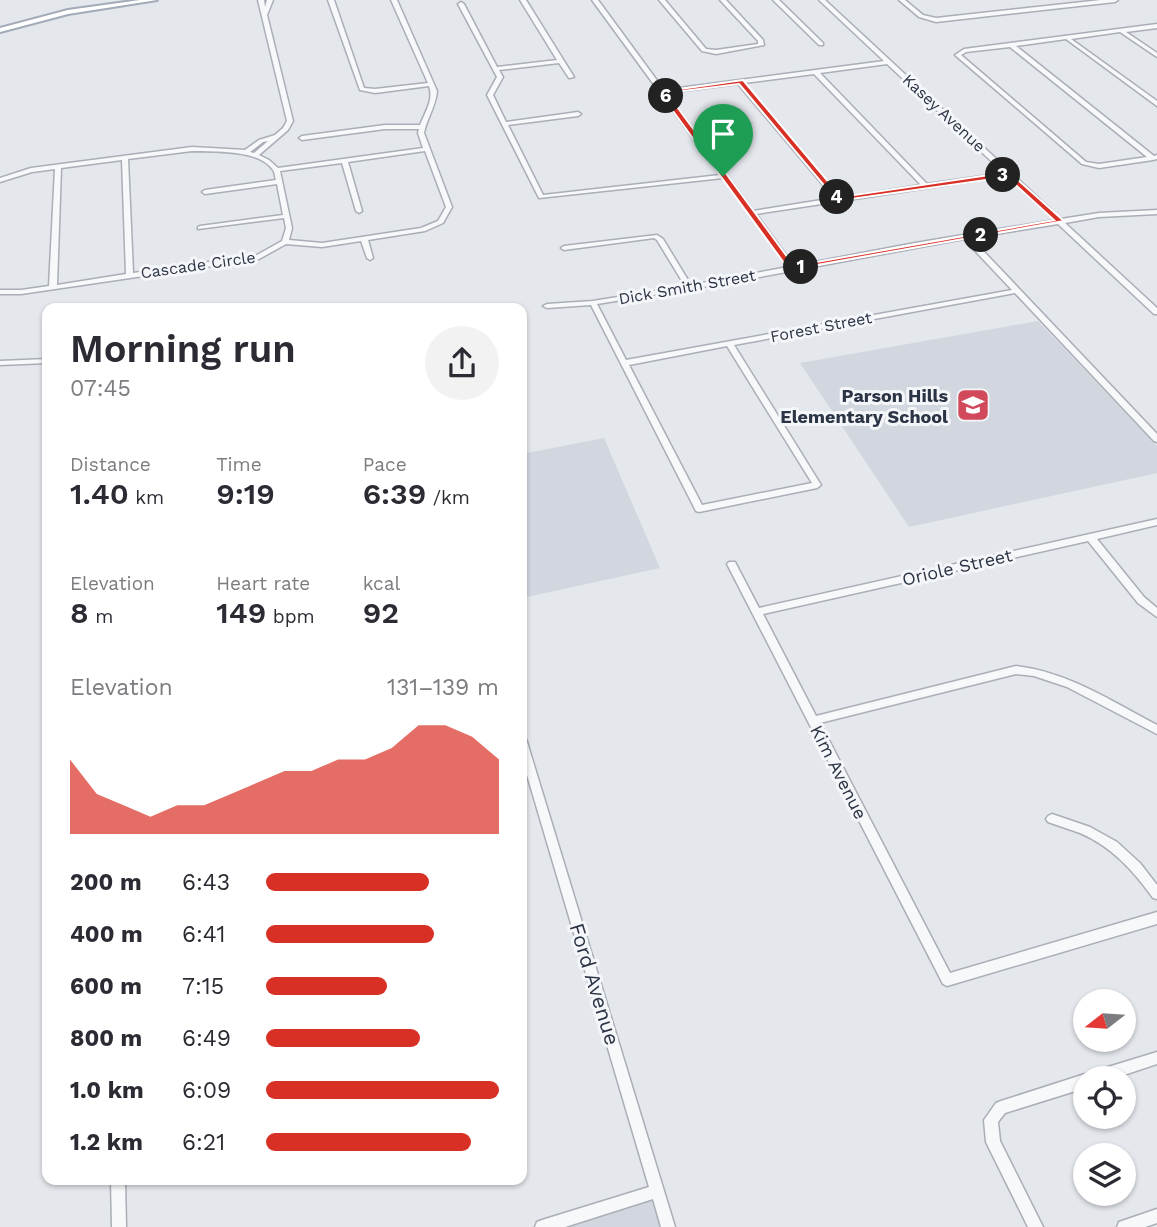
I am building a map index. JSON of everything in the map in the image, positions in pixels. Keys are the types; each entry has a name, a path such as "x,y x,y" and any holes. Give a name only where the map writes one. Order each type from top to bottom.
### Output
{"main road":[{"path":"0,30 59,14 126,1 154,0"}],"street":[{"path":"255,155 286,129 290,121 261,0"},
{"path":"266,14 270,0"},
{"path":"331,0 360,87 365,91 431,84"},
{"path":"277,170 289,228 285,242 322,245 423,230 446,217 449,207 423,140 421,127 434,101 431,84 394,0"},
{"path":"523,0 571,77"},
{"path":"595,0 792,268"},
{"path":"662,0 704,50 716,52 761,45 761,41 723,0"},
{"path":"776,0 821,44"},
{"name":"Kasey Avenue","path":"822,0 1157,313"},
{"path":"902,0 928,19 945,20 1115,0"},
{"path":"461,4 500,77 490,95 541,197 723,176"},
{"path":"1155,158 1089,165 1060,144 959,58 958,53 1157,26"},
{"path":"1122,30 1157,55"},
{"path":"1067,38 1157,104"},
{"path":"1010,45 1155,158"},
{"path":"495,69 561,61"},
{"path":"663,92 889,62"},
{"path":"816,72 926,187"},
{"path":"740,82 839,200"},
{"path":"504,124 578,114"},
{"path":"302,138 385,127 421,127"},
{"path":"246,152 261,141 275,137"},
{"path":"0,180 31,170 210,148 246,152 277,170 427,149"},
{"path":"125,159 130,275"},
{"path":"344,160 359,211"},
{"path":"53,287 58,167"},
{"path":"751,213 1009,174"},
{"path":"205,192 279,182"},
{"name":"Dick Smith Street","path":"547,306 593,303 1060,221 1107,214 1157,212"},
{"path":"200,228 286,216"},
{"path":"564,248 655,236 660,239 689,287"},
{"path":"966,237 1157,439"},
{"path":"363,239 370,258"},
{"name":"Cascade Circle","path":"0,292 53,287 259,257 285,242"},
{"name":"Forest Street","path":"624,362 1017,291"},
{"path":"593,303 699,509 817,485 729,345"},
{"path":"0,363 42,361"},
{"name":"Oriole Street","path":"756,612 1157,522"},
{"path":"1090,537 1141,600 1157,613"},
{"name":"Kim Avenue","path":"732,564 947,980 1157,918"},
{"path":"812,720 1016,670 1036,670 1058,678 1157,730"},
{"name":"Ford Avenue","path":"527,759 668,1227"},
{"path":"1052,819 1083,827 1113,845 1140,870 1157,894"},
{"path":"1134,1066 1157,1059"},
{"path":"1036,1227 993,1142 991,1120 1001,1108 1073,1085"},
{"path":"118,1185 119,1227"},
{"path":"542,1227 657,1191"},
{"path":"1124,1227 1157,1216"}],"shaded area":[{"name":"Parson Hills Elementary School","path":"1038,321 1157,446 1157,473 909,527 800,363"},
{"path":"604,438 660,568 527,597 527,453"},
{"path":"657,1191 668,1227 542,1227"}],"place":[{"name":"Parson Hills Elementary School","path":"973,405"}],"route":[{"path":"740,82 839,200 1009,174 1060,221 792,268 723,176 663,92 740,82"}]}
